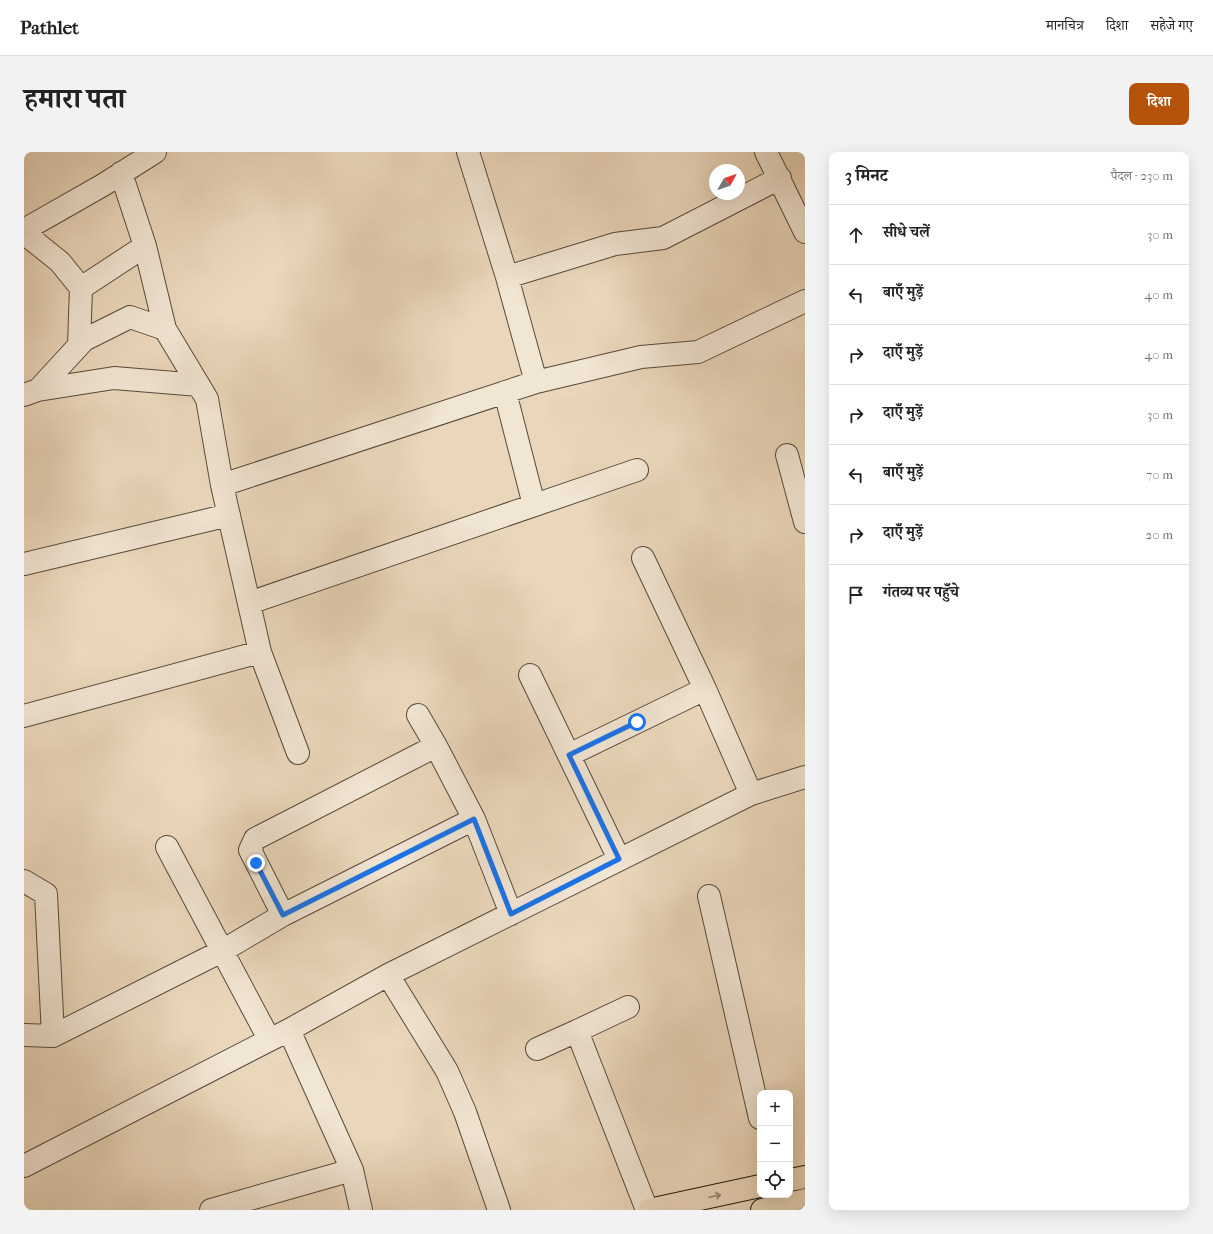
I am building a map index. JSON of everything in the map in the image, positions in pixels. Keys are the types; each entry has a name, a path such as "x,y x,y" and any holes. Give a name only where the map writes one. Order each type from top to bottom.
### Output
{"main road":[{"path":"793,1179 805,1176"},
{"path":"648,1210 757,1187"},
{"path":"762,1210 805,1200"}],"street":[{"path":"24,230 155,152"},
{"path":"468,152 507,277 536,382"},
{"path":"766,152 805,232"},
{"path":"122,173 145,246 165,329 207,399 222,484 260,652 298,753"},
{"path":"507,277 615,244 662,238 780,178"},
{"path":"24,233 60,262 81,288 79,345"},
{"path":"81,288 145,246"},
{"path":"222,484 536,382 641,357 698,352 805,301"},
{"path":"31,393 84,340 130,317 165,329"},
{"path":"31,393 114,378 199,385"},
{"path":"505,392 534,505"},
{"path":"787,455 805,522"},
{"path":"249,604 637,470"},
{"path":"24,564 229,515"},
{"path":"643,558 705,689 750,794"},
{"path":"24,716 260,652"},
{"path":"530,675 619,859"},
{"path":"569,755 705,689"},
{"path":"418,715 474,819 511,914"},
{"path":"283,915 250,850 254,839 436,746"},
{"path":"24,1166 289,1030 388,975 619,859 750,794 805,777"},
{"path":"24,1035 53,1036 222,951 283,915 474,819"},
{"path":"167,847 269,1039"},
{"path":"24,881 46,894 53,1036"},
{"path":"709,896 757,1105"},
{"path":"388,975 447,1072 465,1112 499,1210"},
{"path":"537,1049 628,1007"},
{"path":"289,1030 352,1170 361,1210"},
{"path":"577,1031 648,1210"},
{"path":"211,1210 352,1170"}],"route":[{"path":"256,863 283,915 474,819 511,914 619,859 569,755 637,722"}]}
